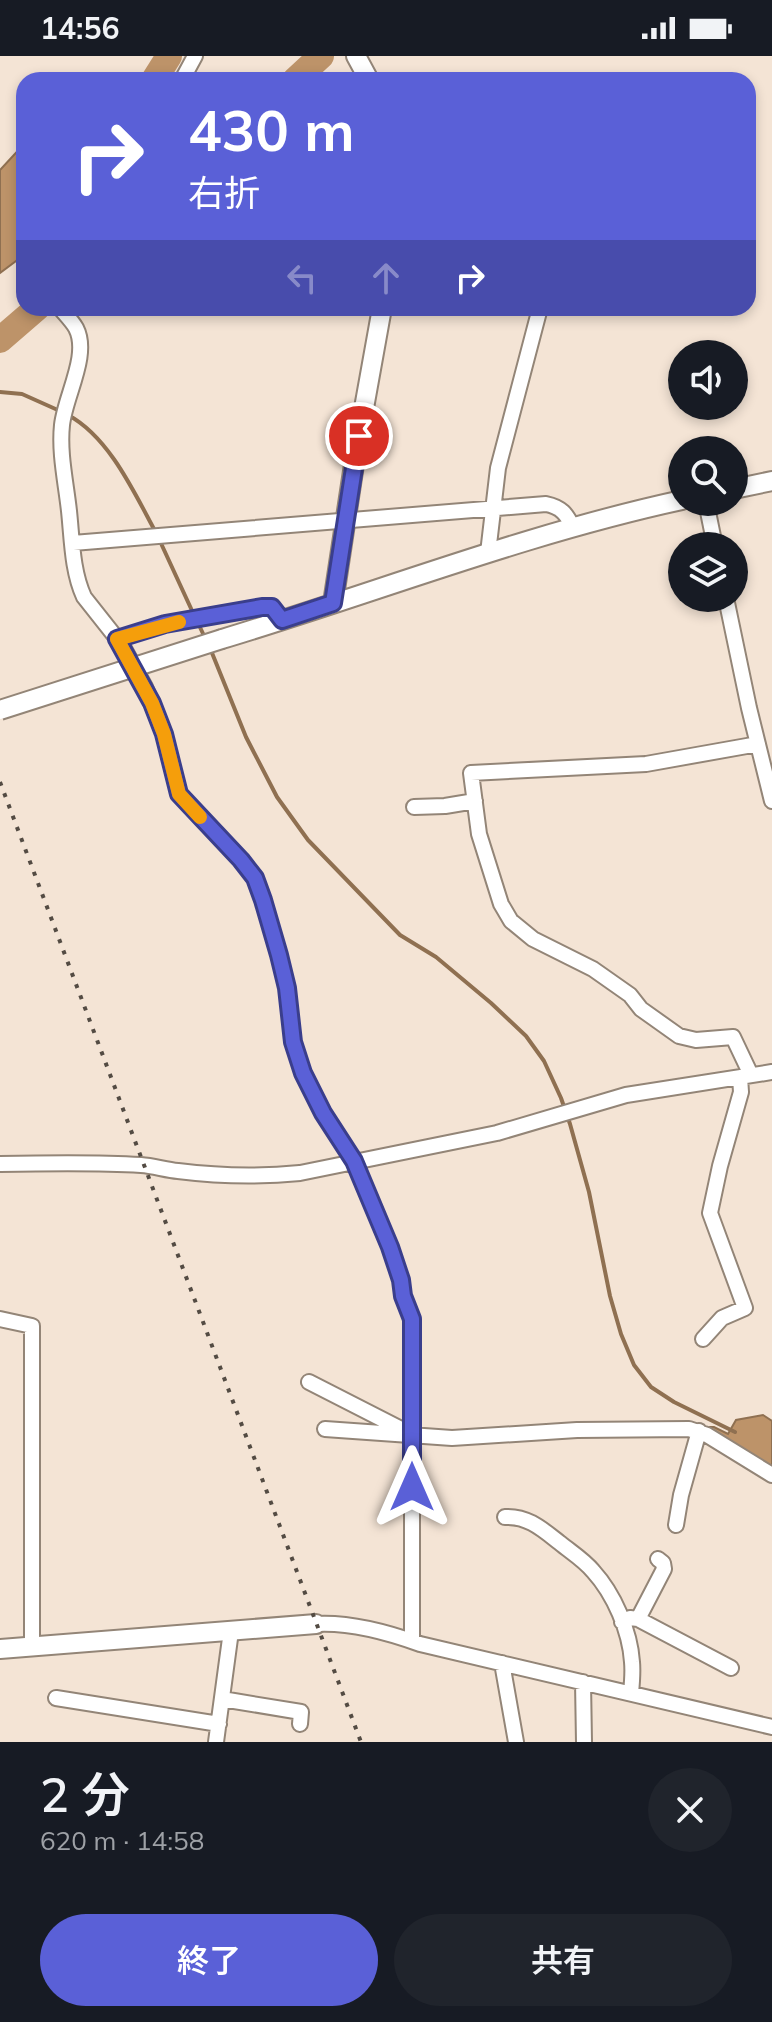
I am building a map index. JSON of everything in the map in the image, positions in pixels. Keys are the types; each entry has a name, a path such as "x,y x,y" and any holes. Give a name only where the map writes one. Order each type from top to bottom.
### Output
{"street":[{"path":"67,316 75,326 80,346 75,379 64,414 62,445 77,577 84,597 117,639 152,703 164,734 179,794 255,878 279,955 287,988 293,1042 303,1073 323,1113 354,1161 390,1247 412,1319 412,1641"},
{"path":"333,603 381,316"},
{"path":"488,553 502,450 538,316"},
{"path":"748,486 772,481"},
{"path":"73,543 546,504 566,514 573,528"},
{"path":"0,710 488,553 668,504"},
{"path":"117,639 165,624 262,607 272,607 282,620"},
{"path":"729,612 772,801"},
{"path":"703,1339 722,1318 745,1308 710,1213 746,1076 733,1037 696,1040 679,1036 593,969 533,939 511,921 501,904 479,834 471,773 646,764 758,744"},
{"path":"414,807 475,801"},
{"path":"0,1164 68,1162 178,1171 275,1175 300,1173 497,1133 626,1095 772,1072"},
{"path":"0,1319 32,1326 32,1647"},
{"path":"309,1382 412,1435"},
{"path":"325,1429 452,1438 577,1430 699,1431 772,1475"},
{"path":"676,1525 699,1431"},
{"path":"505,1517 519,1517 544,1531 591,1568 602,1581 630,1645 633,1665 631,1693"},
{"path":"638,1619 664,1569 658,1559"},
{"path":"622,1622 630,1618 638,1619 731,1668"},
{"path":"0,1649 334,1623 772,1727"},
{"path":"216,1742 231,1631"},
{"path":"502,1663 516,1742"},
{"path":"583,1682 584,1742"},
{"path":"56,1698 219,1724"},
{"path":"222,1699 301,1712 300,1724"}],"shaded area":[{"path":"16,153 16,261 0,273 0,170"},
{"path":"763,1415 772,1421 772,1467 709,1430 714,1427 728,1434 736,1420"}],"waterway":[{"path":"159,72 169,56"},
{"path":"304,72 321,56"},
{"path":"0,340 28,316"},
{"path":"0,392 22,394 60,411"},
{"path":"68,415 83,425 108,451 155,531"},
{"path":"159,539 194,615"},
{"path":"198,623 206,640"},
{"path":"210,648 246,737 277,797 308,840 400,935 436,957 491,1003 526,1036 544,1061 570,1124 589,1192 610,1296 634,1365 651,1387 735,1432"}],"railway":[{"path":"0,782 361,1742"}],"slow traffic":[{"path":"179,622 117,639 152,703 164,734 179,794 200,817"}],"route":[{"path":"359,436 333,603 282,620 272,607 262,607 165,624 117,639 152,703 164,734 179,794 255,878 279,955 287,988 293,1042 303,1073 323,1113 354,1161 390,1247 412,1319 412,1487"}]}
